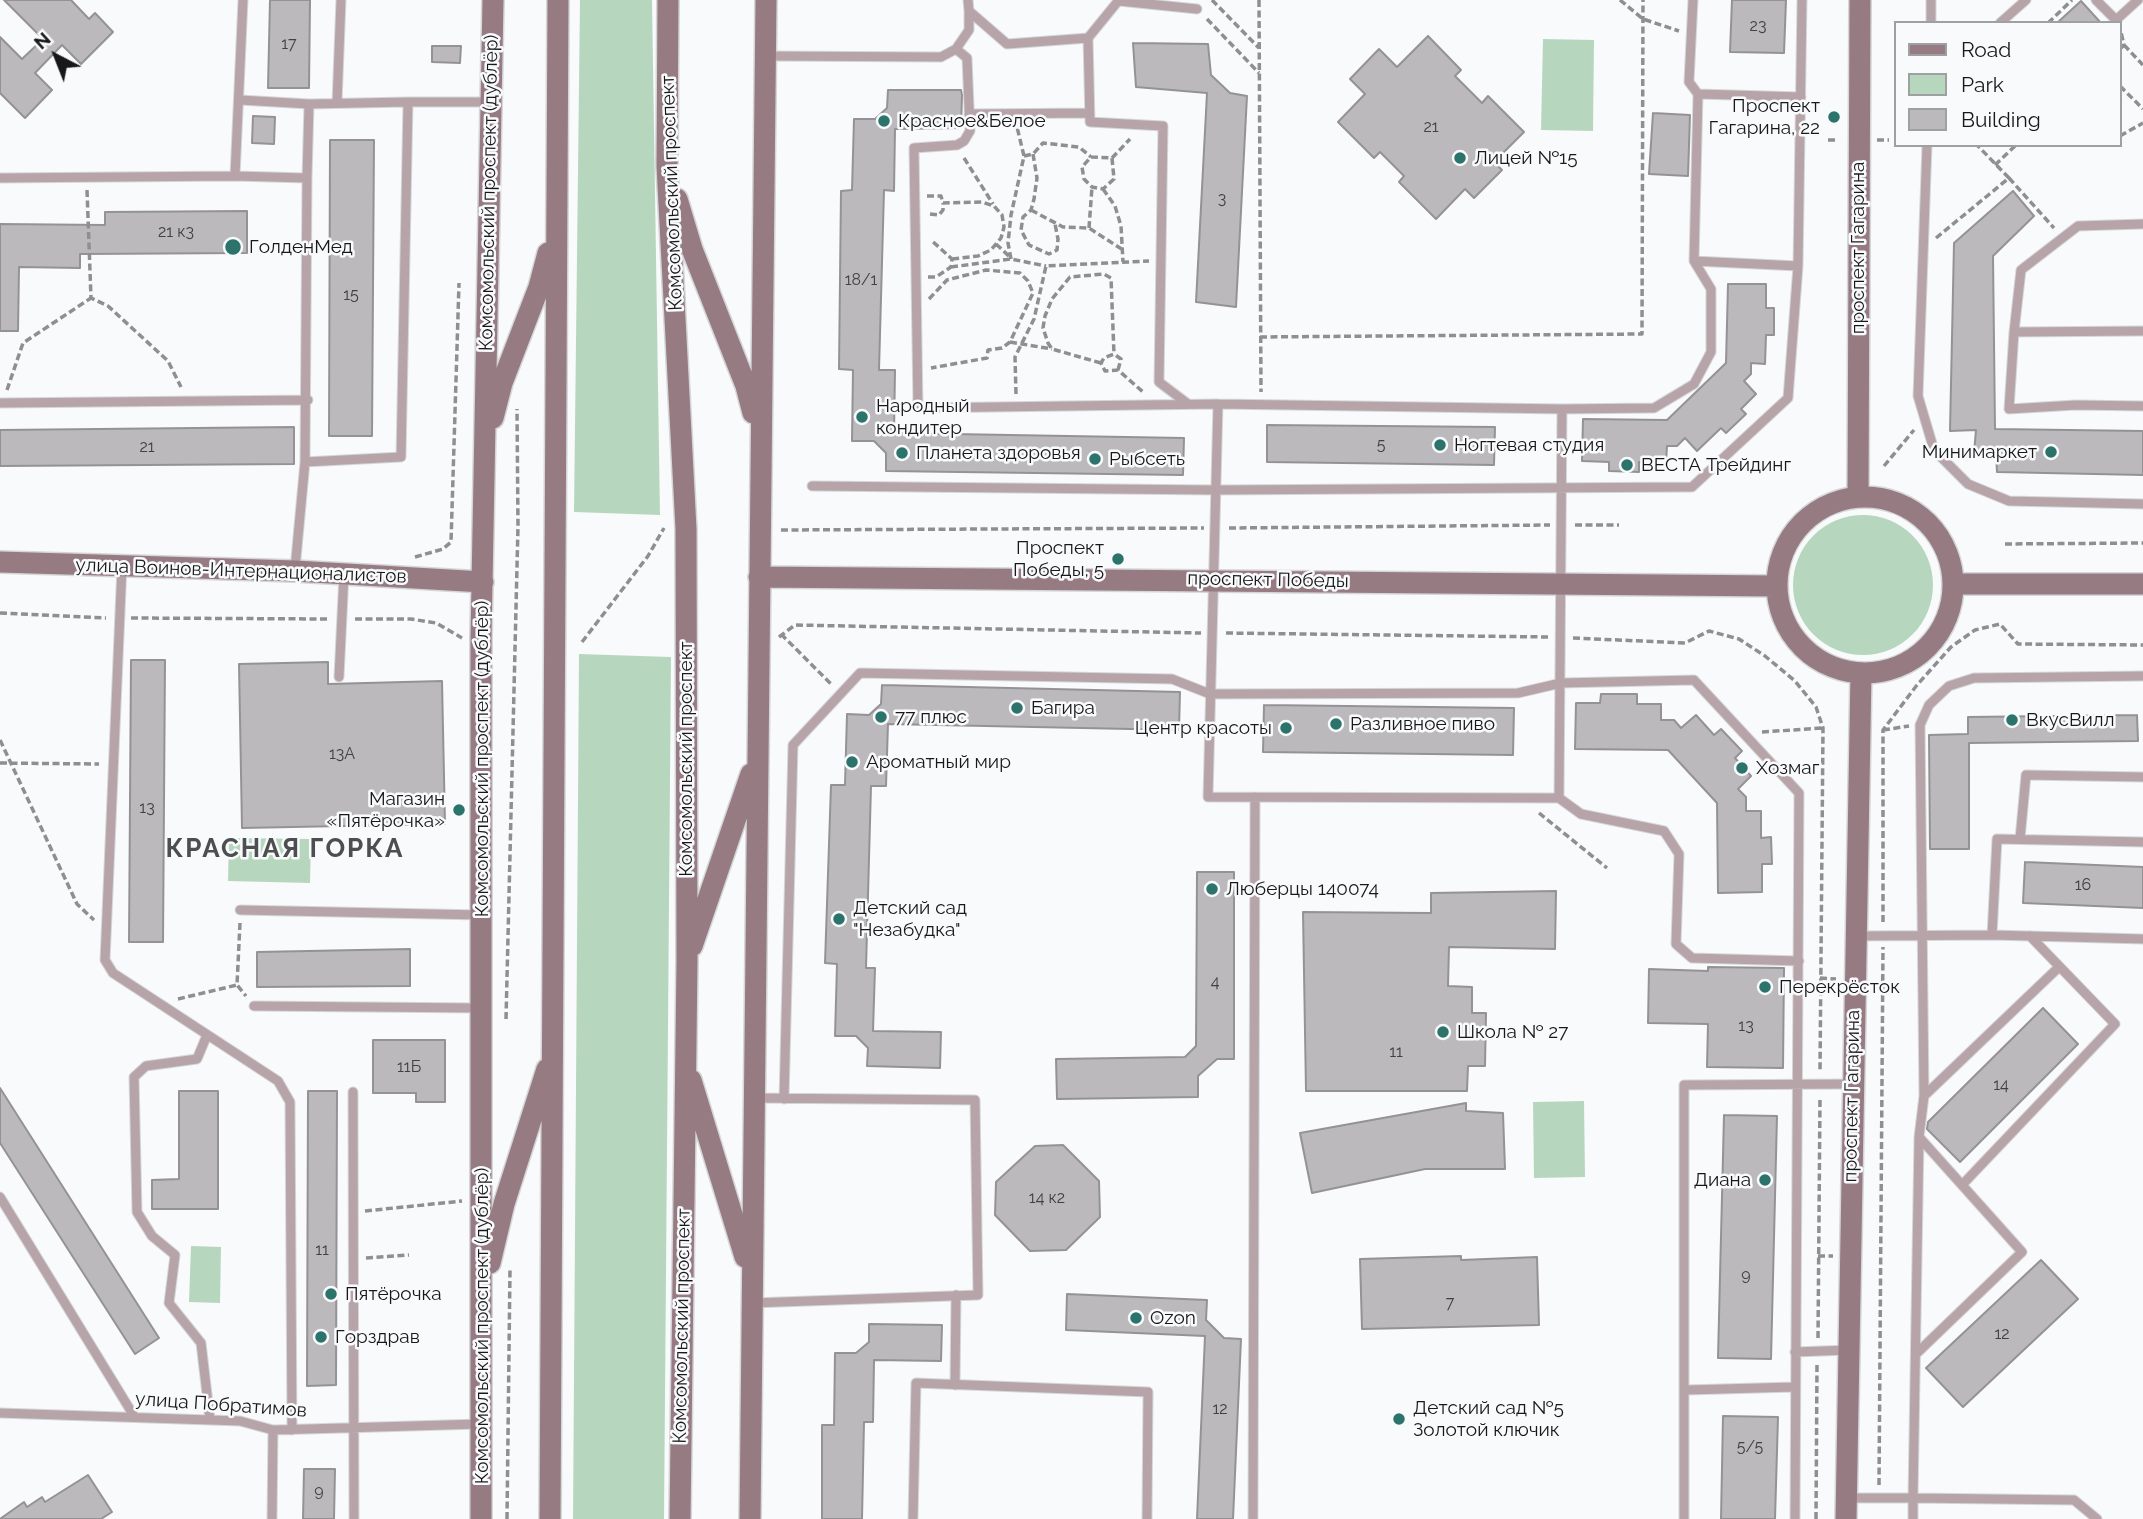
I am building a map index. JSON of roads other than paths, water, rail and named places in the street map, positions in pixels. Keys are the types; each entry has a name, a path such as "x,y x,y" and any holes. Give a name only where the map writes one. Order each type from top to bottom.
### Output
{"street":[{"name":"Комсомольский проспект (дублёр)","path":"481,1519 483,582 492,0"},
{"path":"550,1519 558,0"},
{"name":"Комсомольский проспект","path":"668,0 667,166 685,529 687,961 680,1519"},
{"path":"750,1519 750,1303 766,0"},
{"name":"проспект Гагарина","path":"1858,496 1860,0"},
{"path":"667,166 692,249 746,386 760,442"},
{"path":"484,453 502,383 539,287 556,226"},
{"path":"1858,496 1887,499 1914,511 1940,539 1949,556 1954,584 1947,619 1926,648 1896,667 1861,673 1835,668 1802,646 1793,636 1781,612 1777,586 1780,560 1792,536 1810,516 1833,503 1858,496"},
{"name":"улица Воинов-Интернационалистов","path":"0,562 295,571 483,582"},
{"name":"проспект Победы","path":"759,577 1777,586"},
{"path":"1954,584 2143,584"},
{"name":"проспект Гагарина","path":"1846,1508 1861,673"},
{"path":"687,961 757,757"},
{"path":"482,1296 504,1204 553,1048"},
{"path":"685,1061 751,1279"}],"lane":[{"path":"235,176 243,0"},
{"path":"337,103 341,0"},
{"path":"765,55 941,57 956,49 969,30 968,0"},
{"path":"1188,404 1159,382 1163,126 1090,122 1088,38 1119,0 1197,9"},
{"path":"956,49 967,58 970,131 964,141 957,145 914,148 918,408 1158,404 1654,408 1694,384 1711,352 1711,289 1694,261 1698,94 1689,82 1693,0"},
{"path":"812,486 1215,490 1562,490 1692,487 1788,398 1798,266 1802,0"},
{"path":"1931,0 1931,21"},
{"path":"2002,21 2026,0"},
{"path":"2096,0 2116,20 2138,0"},
{"path":"969,11 1007,44 1088,38"},
{"path":"1698,94 1801,97"},
{"path":"240,100 309,104 491,102"},
{"path":"305,462 401,457 408,102"},
{"path":"295,571 308,400 309,104"},
{"path":"969,114 1089,114"},
{"path":"1927,147 1917,396 1934,450 1968,484 2009,501 2143,504"},
{"path":"0,178 307,178"},
{"path":"2143,224 2078,226 2021,270 2009,409 2076,405 2143,406"},
{"path":"1694,261 1798,266"},
{"path":"2014,332 2143,331"},
{"path":"1,402 308,400"},
{"path":"1218,404 1208,797 1559,798 1581,814 1664,831 1679,854 1676,944 1692,958 1799,961"},
{"path":"1559,798 1562,409"},
{"path":"122,566 104,930 105,960 113,973 278,1081 290,1102 292,1430"},
{"path":"339,677 344,574"},
{"path":"784,1099 793,745 860,673 1172,679 1210,694 1518,693 1561,683 1694,680 1799,793 1794,1387 1796,1519"},
{"path":"1913,1519 1919,1136 1924,1097 1920,725 1929,705 1949,686 1974,678 2143,676"},
{"path":"2020,839 2026,775 2143,777"},
{"path":"1253,1519 1255,797"},
{"path":"1992,935 1997,839 2143,842"},
{"path":"240,910 481,915"},
{"path":"1856,936 1992,935 2143,939"},
{"path":"1962,1185 2115,1024 2030,936"},
{"path":"1924,1097 2059,967"},
{"path":"254,1006 481,1008"},
{"path":"206,1035 197,1059 146,1066 135,1077 137,1212 152,1236 175,1255 169,1303 201,1343 210,1420"},
{"path":"1684,1519 1684,1085 1852,1084"},
{"path":"353,1092 354,1519"},
{"path":"750,1303 770,1300 978,1295 975,1100 753,1098"},
{"path":"1917,1353 2022,1252 1919,1136"},
{"path":"0,1197 134,1416"},
{"path":"955,1385 956,1295"},
{"path":"1795,1352 1849,1350"},
{"path":"913,1519 916,1383 1148,1392 1147,1519"},
{"path":"1686,1390 1794,1387"},
{"name":"улица Побратимов","path":"0,1413 240,1421 273,1430 482,1424"},
{"path":"272,1519 273,1430"},
{"path":"1846,1508 1913,1497 2074,1500 2097,1519"}],"place":[{"name":"Проспект Гагарина, 22","path":"1834,117"},
{"name":"Красное&Белое","path":"884,121"},
{"name":"Лицей №15","path":"1460,158"},
{"name":"ГолденМед","path":"233,247"},
{"name":"Народный кондитер","path":"862,417"},
{"name":"Ногтевая студия","path":"1440,445"},
{"name":"Минимаркет","path":"2051,452"},
{"name":"Планета здоровья","path":"902,453"},
{"name":"Рыбсеть","path":"1095,459"},
{"name":"ВЕСТА Трейдинг","path":"1627,465"},
{"name":"Проспект Победы, 5","path":"1118,559"},
{"name":"Багира","path":"1017,708"},
{"name":"77 плюс","path":"881,717"},
{"name":"ВкусВилл","path":"2012,720"},
{"name":"Разливное пиво","path":"1336,724"},
{"name":"Центр красоты","path":"1286,728"},
{"name":"Ароматный мир","path":"852,762"},
{"name":"Хозмаг","path":"1742,768"},
{"name":"Магазин «Пятёрочка»","path":"459,810"},
{"name":"Люберцы 140074","path":"1212,889"},
{"name":"Детский сад \"Незабудка\"","path":"839,919"},
{"name":"Перекрёсток","path":"1765,987"},
{"name":"Школа № 27","path":"1443,1032"},
{"name":"Диана","path":"1765,1180"},
{"name":"Пятёрочка","path":"331,1294"},
{"name":"Ozon","path":"1136,1318"},
{"name":"Горздрав","path":"321,1337"},
{"name":"Детский сад №5 Золотой ключик","path":"1399,1419"}],"district":[{"name":"КРАСНАЯ ГОРКА","path":"285,849"}]}
